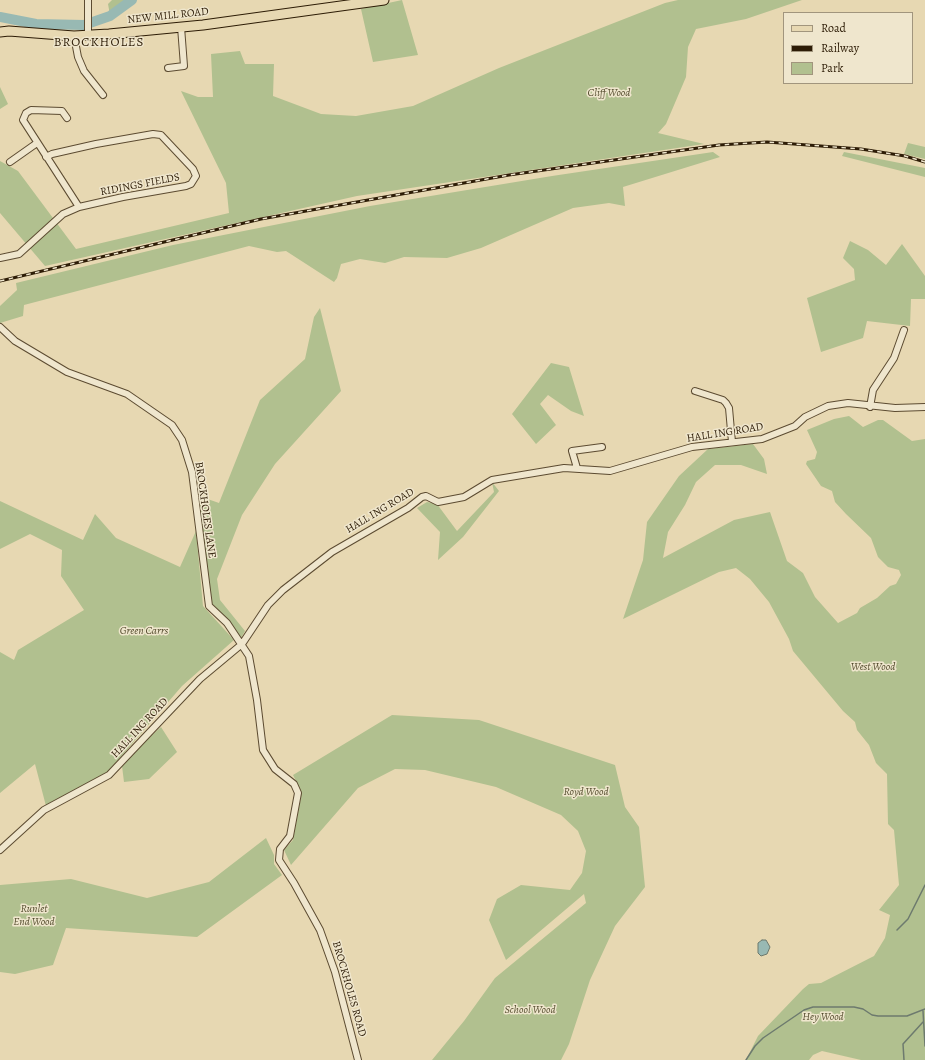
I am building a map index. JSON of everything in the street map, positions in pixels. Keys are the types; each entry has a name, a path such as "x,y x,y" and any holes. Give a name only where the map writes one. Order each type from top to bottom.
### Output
{"main road":[{"name":"NEW MILL ROAD","path":"0,32 9,31 74,36 89,32 181,27 384,0"}],"street":[{"path":"88,0 89,32"},
{"path":"168,68 184,66 181,27"},
{"path":"74,36 78,57 84,71 103,95"},
{"path":"68,118 62,111 31,110 26,112 23,120 79,207"},
{"name":"RIDINGS FIELDS","path":"0,258 19,254 63,214 79,207 123,197 186,186 191,184 196,176 194,169 161,135 153,134 96,144 52,154 46,157"},
{"path":"10,162 37,143"},
{"name":"BROCKHOLES LANE","path":"0,327 15,341 67,372 127,394 172,424 182,440 192,472 208,606 227,623 242,644"},
{"path":"870,406 873,390 894,358 904,330"},
{"path":"695,391 723,400 726,403 729,408 732,442"},
{"name":"HALL ING ROAD","path":"0,850 44,810 109,775 200,679 242,644 268,605 283,590 332,552 408,508 422,497 426,496 438,502 464,497 492,480 564,468 615,470 692,447 762,440 795,426 805,417 828,406 848,403 895,408 925,407"},
{"path":"577,468 572,450 602,447"},
{"name":"BROCKHOLES ROAD","path":"242,644 248,656 257,700 263,750 275,769 294,784 298,793 290,836 280,849 279,860 294,883 322,937 335,972 358,1060"}],"green space":[{"path":"112,0 130,0 110,15 108,4"},
{"path":"402,0 418,55 373,62 361,9"},
{"name":"Cliff Wood","path":"678,0 802,0 746,19 696,29 688,47 686,77 666,124 658,133 704,144 357,196 45,266 0,213 0,161 18,171 76,249 229,213 226,183 181,91 198,97 213,97 211,54 240,51 245,64 274,64 273,96 321,114 356,116 413,106 499,68 665,3"},
{"path":"0,87 8,104 0,109"},
{"path":"908,143 925,147 925,159 904,154"},
{"path":"713,152 720,157 623,187 625,206 609,203 573,208 481,248 447,258 404,257 385,263 360,259 341,264 337,278 334,282 286,251 277,252 249,246 24,305 23,316 0,323 0,306 17,290 16,283 173,245 370,206 552,176"},
{"path":"844,152 925,168 925,177 842,156"},
{"path":"850,241 868,250 886,265 902,244 925,276 925,299 911,299 910,326 867,321 863,338 821,352 807,298 855,280 854,269 843,258"},
{"path":"320,308 341,391 275,464 242,515 217,579 220,600 245,631 241,638 232,624 211,605 199,496 219,503 260,400 305,359 314,317"},
{"path":"551,363 569,367 584,416 571,411 548,395 540,404 556,425 536,444 512,414"},
{"path":"849,416 863,427 878,420 883,420 912,441 925,439 925,1060 861,1060 822,1051 813,1055 809,1060 746,1060 758,1036 803,989 809,984 821,983 874,956 885,938 890,915 879,910 899,885 894,830 888,824 887,774 876,763 869,745 857,730 855,722 843,711 793,651 789,639 769,602 750,579 736,568 719,572 623,619 643,560 647,522 679,476 708,449 753,444 764,459 767,474 741,465 715,465 696,482 685,505 668,532 663,558 734,520 770,512 787,561 803,573 815,597 838,623 857,613 860,608 877,598 890,586 896,584 901,575 899,570 888,567 878,557 871,538 835,502 832,491 821,486 806,464 807,461 815,459 817,452 807,430 834,419"},
{"path":"492,482 499,491 463,537 438,560 440,532 417,508 427,502 437,504 457,531 494,492"},
{"name":"Green Carrs","path":"0,501 83,540 95,514 116,538 180,567 196,531 203,606 234,640 182,686 106,774 46,806 35,764 0,793 0,652 14,660 18,650 84,610 61,576 62,550 30,534 0,549"},
{"path":"392,715 479,720 615,765 625,807 639,827 645,887 615,926 590,980 569,1044 561,1060 432,1060 464,1021 495,978 586,903 584,894 506,960 489,920 497,899 521,885 570,890 582,873 586,851 578,831 561,815 496,787 425,770 395,769 358,788 291,865 284,850 293,840 301,797 300,789 293,775"},
{"path":"161,727 177,752 149,779 124,782 122,766 139,747"},
{"name":"Runlet End Wood","path":"266,838 274,855 274,864 282,875 197,937 66,928 53,965 15,974 0,972 0,885 71,879 147,898 209,882"}],"water":[{"path":"762,940 766,940 770,947 767,954 761,956 758,953 758,943"}],"waterway":[{"path":"0,17 36,24 84,25 110,16 132,0"},
{"path":"897,930 908,919 925,885"},
{"path":"746,1060 755,1046 763,1038 804,1010 813,1007 854,1007 863,1009 872,1015 878,1016 907,1016 925,1009"},
{"path":"923,1011 925,1046"},
{"path":"904,1060 903,1044 923,1022"}],"railway":[{"path":"0,281 261,219 509,175 719,145 767,142 861,149 905,156 925,162"}],"district":[{"name":"BROCKHOLES","path":"99,43"}],"park label":[{"name":"West Wood","path":"873,667"},
{"name":"Royd Wood","path":"586,792"},
{"name":"School Wood","path":"530,1010"},
{"name":"Hey Wood","path":"823,1017"}]}
